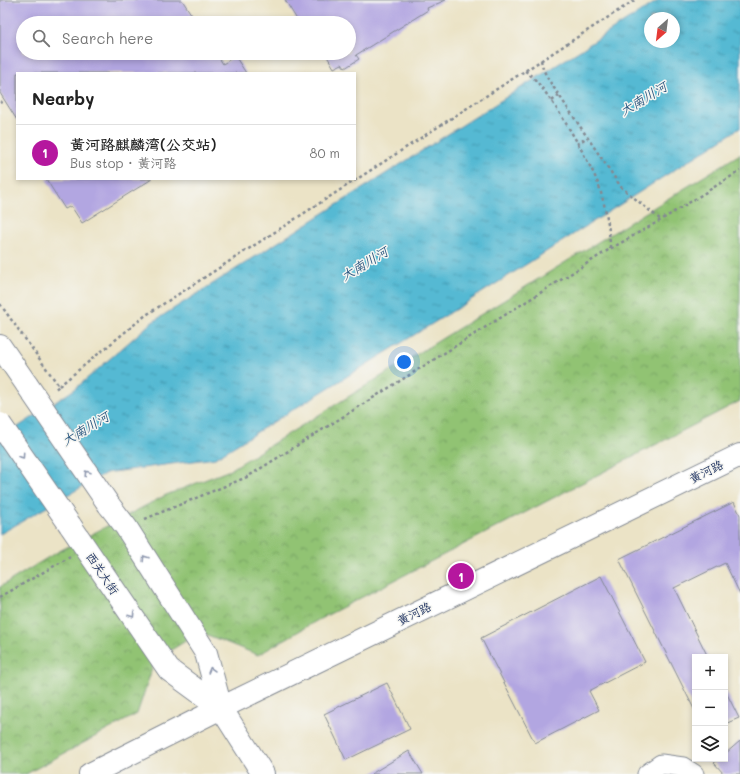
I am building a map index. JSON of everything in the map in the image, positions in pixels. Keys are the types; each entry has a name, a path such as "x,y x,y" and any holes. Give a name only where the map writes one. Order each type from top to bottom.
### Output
{"main road":[{"name":"西关大街","path":"0,346 109,505 126,527 206,653 221,708 263,774"},
{"name":"西关大街","path":"0,424 169,670 221,708"},
{"name":"黄河路","path":"90,774 221,708 740,455"}],"lane":[{"path":"647,774 661,764 683,767 694,774"}],"path":[{"path":"356,179 635,0"},
{"path":"541,60 543,69 586,138 621,187 662,220"},
{"path":"524,71 529,73 552,101 577,144 598,185 610,230 610,249"},
{"path":"552,101 559,95"},
{"path":"0,102 4,100"},
{"path":"577,144 586,138"},
{"path":"126,527 247,477 610,249 662,220 740,171"},
{"path":"59,386 146,315 355,180"},
{"path":"0,597 86,548"}],"green space":[{"path":"740,154 740,401 318,620 258,655 200,632 155,660 137,714 26,774 0,774 0,587 52,555 166,495 230,470"}],"water":[{"name":"大南川河","path":"659,0 740,0 740,128 461,306 215,458 106,473 0,534 0,439 75,389 151,323"}],"building":[{"path":"0,0 182,0 192,16 16,16 16,60 220,60 223,64 229,60 238,60 245,72 16,72 16,118 0,93"},
{"path":"285,0 446,0 427,8 428,10 356,55 356,16 295,16"},
{"path":"356,55 359,59 345,68 342,64 334,68 329,60 356,60"},
{"path":"47,180 150,180 82,223 71,206 65,209"},
{"path":"734,502 740,515 740,594 725,563 674,588 707,654 692,654 692,705 619,559"},
{"path":"601,576 645,662 589,691 599,710 535,743 481,638"},
{"path":"387,683 410,729 346,760 324,714"},
{"path":"728,696 739,718 728,723"},
{"path":"740,741 740,774 724,774 714,763 728,762 728,751"},
{"path":"409,751 423,774 371,774"}],"place":[{"name":"黄河路麒麟湾(公交站)","path":"461,576"}]}
